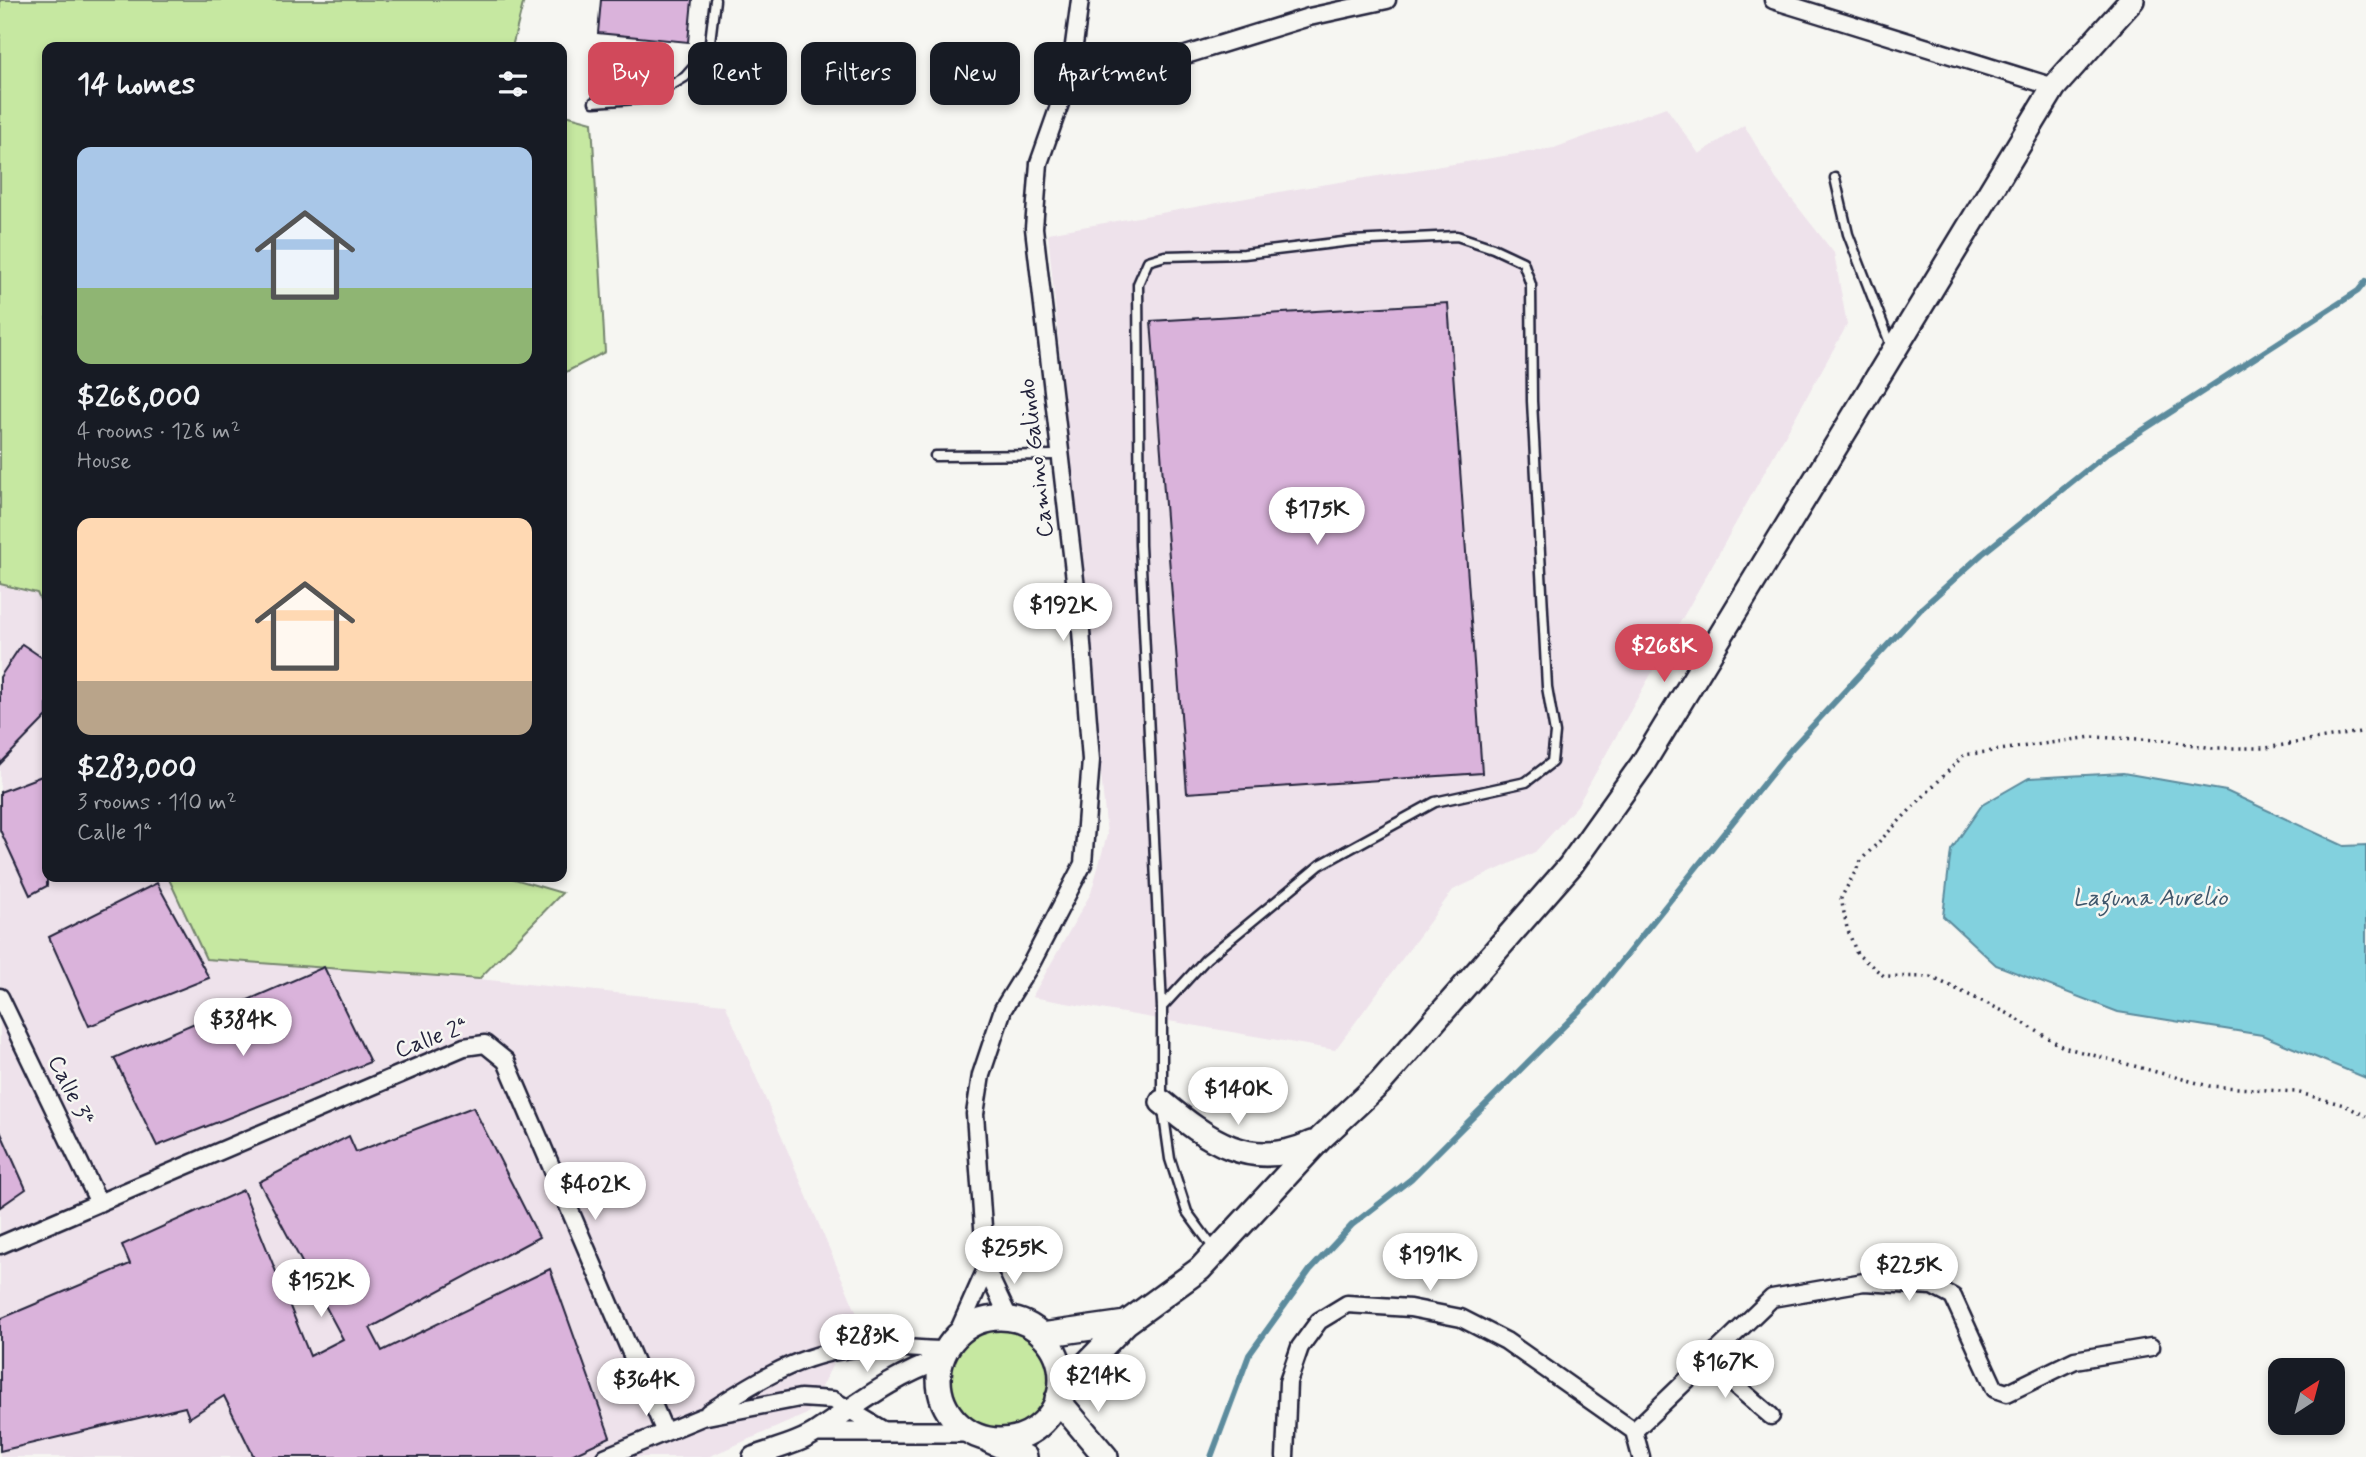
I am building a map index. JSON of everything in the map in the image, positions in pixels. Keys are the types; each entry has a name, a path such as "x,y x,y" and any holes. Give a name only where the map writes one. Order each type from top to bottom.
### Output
{"main road":[{"path":"977,1435 1007,1440 1028,1433 1046,1419 1059,1395 1126,1323 1172,1292 1217,1253 1321,1138 1380,1083 1570,866 1642,765 2054,87 2132,0"},
{"path":"1162,1102 1198,1131 1232,1149 1288,1154 1321,1138"},
{"path":"1025,1457 956,1422 940,1393 948,1348 984,1319 1009,1318 1032,1327 1042,1335 1054,1351 1061,1371 1059,1395 1106,1457"},
{"path":"1042,1335 1126,1323"}],"street":[{"name":"Camino Galindo","path":"1074,42 1080,0"},
{"path":"1191,53 1309,17 1387,0"},
{"path":"1773,0 2054,87"},
{"name":"Camino Galindo","path":"1009,1318 986,1269 975,1126 981,1076 1003,1009 1032,962 1083,864 1091,760 1081,631 1058,455 1034,229 1039,163 1059,105"},
{"name":"Calle 3ª","path":"0,998 99,1203"},
{"name":"Calle 2ª","path":"0,1245 464,1047 485,1044 506,1061 664,1430"},
{"name":"Camino Galindo","path":"948,1348 986,1269"},
{"path":"1634,1431 1772,1298 1864,1282 1931,1286 1953,1297 1967,1322 1995,1389 2007,1393 2075,1360 2151,1347"},
{"path":"1285,1457 1288,1382 1300,1347 1319,1321 1347,1304 1410,1308 1461,1318 1506,1341 1634,1431 1641,1457"},
{"path":"702,1417 752,1383 817,1356 872,1348 948,1348"},
{"path":"753,1457 817,1432 849,1407 926,1365 948,1348"},
{"path":"1716,1351 1736,1385 1772,1416"},
{"path":"605,1457 664,1430 702,1417 812,1398 833,1400 849,1407 883,1430"},
{"path":"817,1432 883,1430 977,1435"}],"lane":[{"path":"674,84 685,77 709,50 715,0"},
{"path":"1835,178 1847,234 1893,349"},
{"path":"1161,1007 1206,958 1320,865 1435,802 1526,782 1552,762 1555,733 1547,687 1532,401 1531,285 1523,262 1493,248 1457,236 1350,241 1244,254 1165,256 1148,261 1138,284 1140,545 1161,1007 1162,1102 1170,1159 1187,1212 1217,1253"},
{"path":"935,456 1058,455"}],"path":[{"path":"2366,731 2266,748 2212,748 2164,740 2092,737 1964,755 1862,859 1841,898 1846,928 1857,954 1884,976 1931,977 1997,1007 2063,1047 2209,1086 2296,1092 2344,1105 2366,1116"}],"shaded area":[{"path":"1666,107 1699,154 1744,125 1776,179 1834,253 1847,325 1577,806 1535,852 1453,890 1335,1050 1032,997 1091,893 1107,835 1048,233 1302,188 1554,148"},
{"path":"0,584 37,593 42,604 42,882 170,882 206,959 479,979 725,1004 858,1316 807,1414 708,1457 0,1457"}],"green space":[{"path":"0,0 524,0 513,42 42,42 42,604 37,593 0,584"},
{"path":"567,115 592,122 605,352 567,371"},
{"path":"170,882 525,882 562,893 479,979 206,959"},
{"path":"999,1325 1019,1329 1037,1340 1048,1358 1052,1378 1048,1398 1037,1416 1019,1427 999,1431 979,1427 961,1416 950,1398 946,1378 950,1358 961,1340 979,1329"}],"water":[{"name":"Laguna Aurelio","path":"2123,773 2226,791 2344,846 2366,845 2366,1078 2262,1035 2118,1012 1996,965 1943,916 1951,850 1982,805 2029,778"}],"building":[{"path":"601,0 692,0 688,42 598,33"},
{"path":"1448,303 1482,773 1187,793 1151,321"},
{"path":"22,644 42,658 42,721 0,764 0,677"},
{"path":"42,776 42,882 47,882 47,886 30,895 0,830 0,792"},
{"path":"157,883 209,978 89,1026 49,937"},
{"path":"324,967 370,1062 157,1146 114,1058"},
{"path":"473,1107 539,1237 370,1328 382,1351 550,1269 610,1437 567,1457 254,1457 224,1396 189,1418 185,1407 0,1451 0,1319 130,1264 122,1245 243,1190 310,1356 343,1339 259,1182 349,1136 356,1152"},
{"path":"0,1131 26,1189 0,1207"}],"waterway":[{"path":"1211,1457 1249,1355 1310,1270 1352,1225 1411,1179 1592,998 1792,748 1921,609 1982,554 2109,452 2358,291 2366,281"}]}
